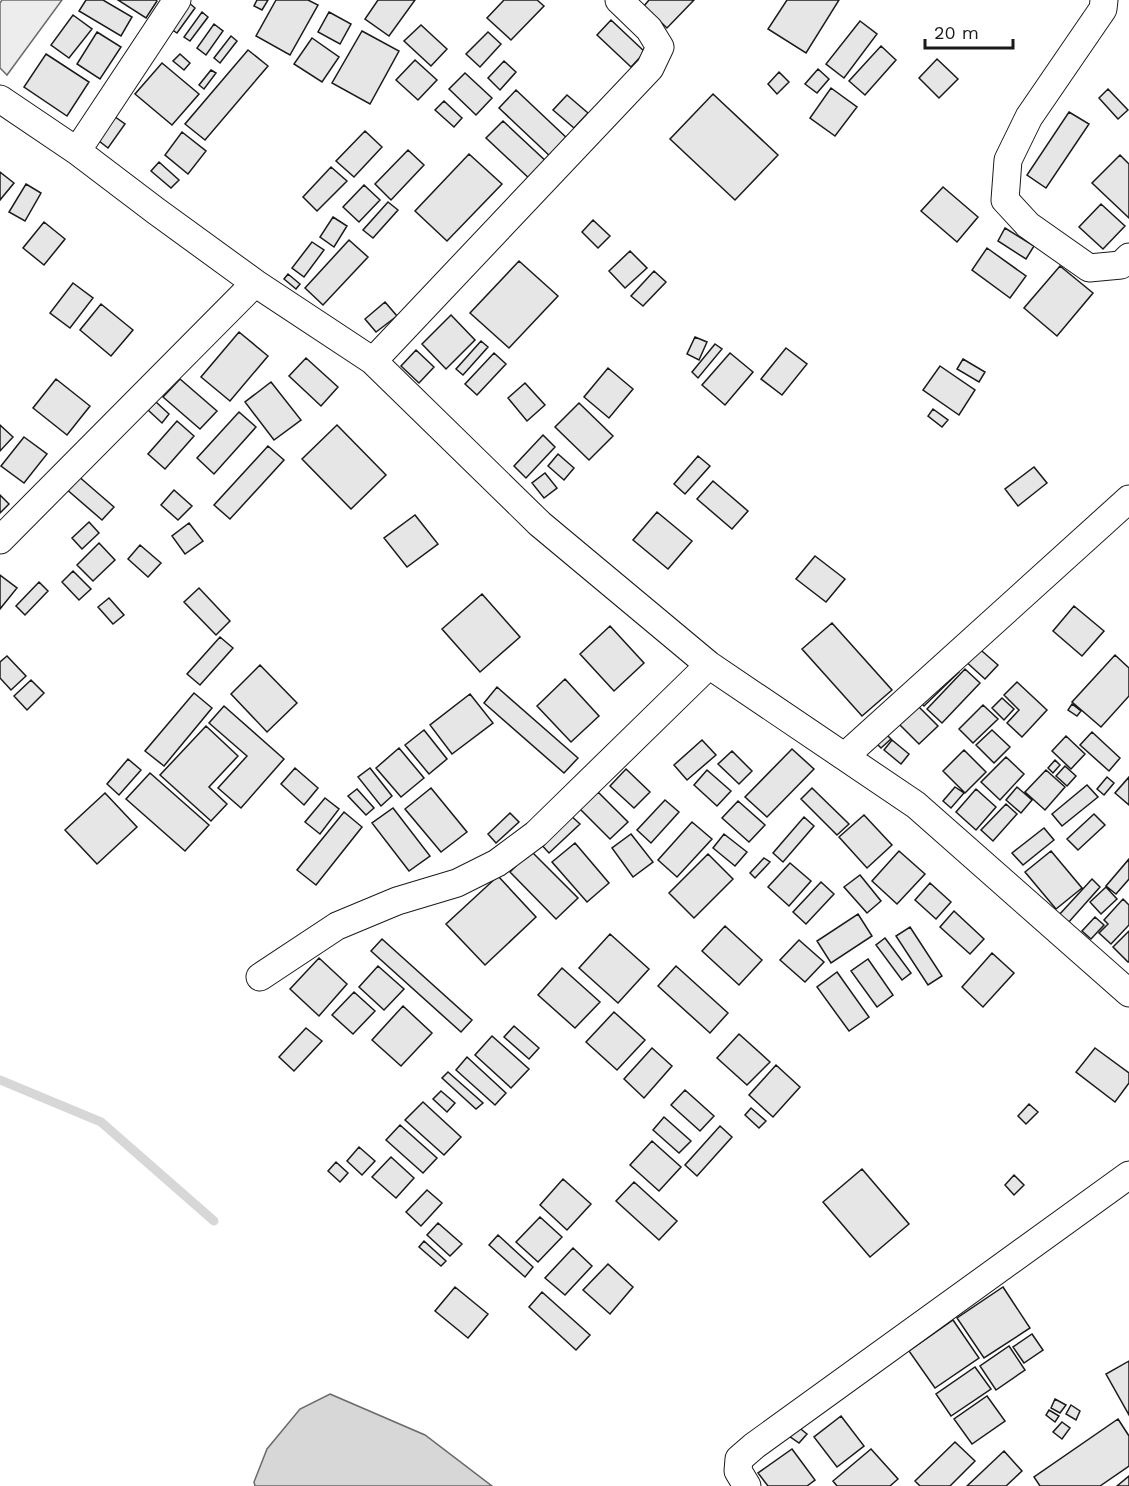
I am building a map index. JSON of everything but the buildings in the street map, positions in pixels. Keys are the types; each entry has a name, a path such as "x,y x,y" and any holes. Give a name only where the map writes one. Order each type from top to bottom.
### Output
{"street":[{"path":"76,151 177,0"},
{"path":"373,361 650,68 660,47 649,29 619,0"},
{"path":"1104,0 1103,9 1029,117 1008,160 1005,200 1028,225 1089,268 1121,265 1129,257"},
{"path":"0,99 76,151 255,283 373,361 540,524 709,665 916,805 1129,993"},
{"path":"0,540 255,283"},
{"path":"845,756 1129,499"},
{"path":"260,977 337,926 397,901 458,883 497,863 536,834 709,665"},
{"path":"747,1486 738,1471 739,1459 754,1446 1129,1175"}],"shaded area":[{"path":"2,0 62,0 7,75 0,68 0,3"},
{"path":"330,1394 425,1435 492,1486 255,1486 254,1482 267,1449 300,1409"}],"waterway":[{"path":"0,1080 101,1122 214,1221"}]}
